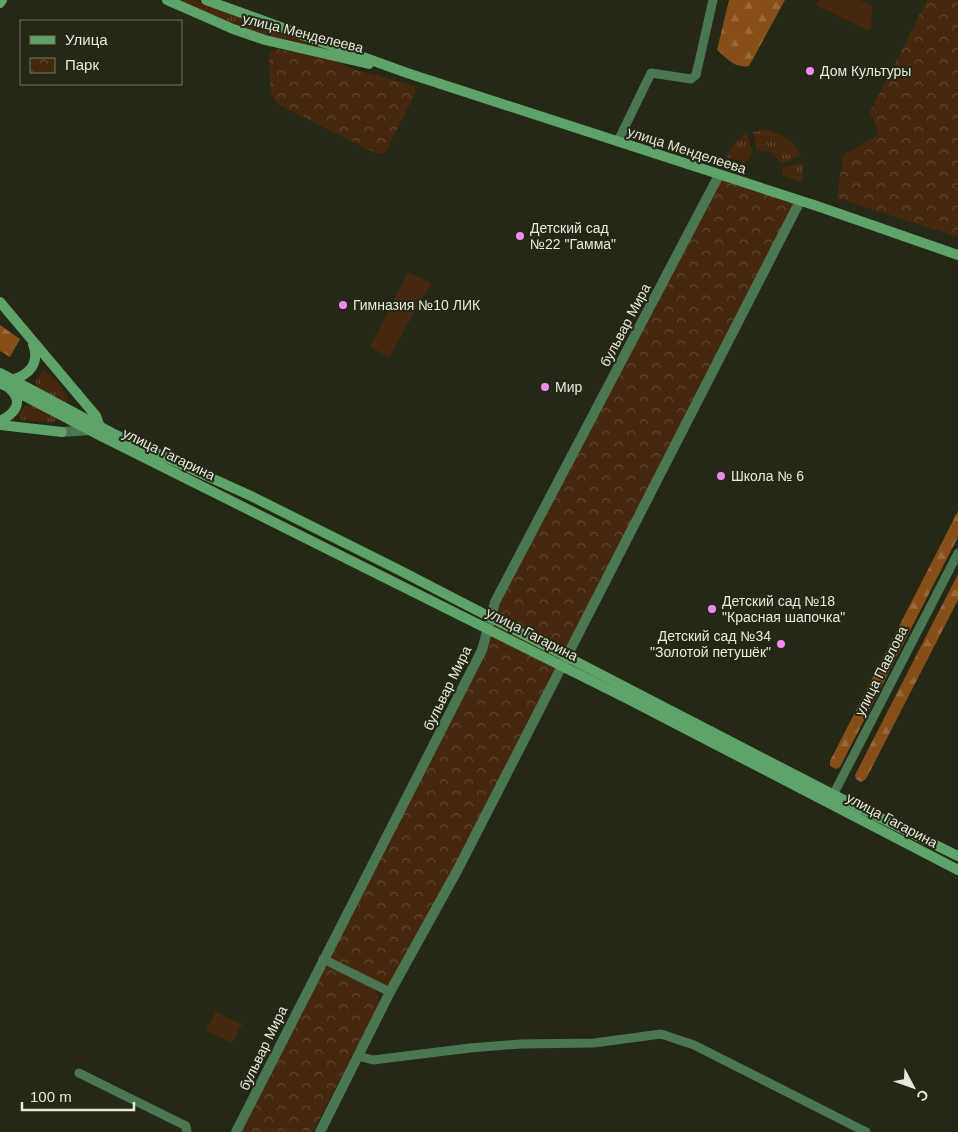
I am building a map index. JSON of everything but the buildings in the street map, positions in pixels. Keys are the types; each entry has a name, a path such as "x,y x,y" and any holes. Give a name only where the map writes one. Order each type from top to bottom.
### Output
{"main road":[{"name":"улица Менделеева","path":"167,0 233,29 265,40 407,73"},
{"name":"улица Менделеева","path":"206,0 407,73 800,201 958,255"},
{"path":"0,302 96,416 100,427"},
{"path":"0,423 12,413 18,403 16,395 7,383 23,377 34,364 36,354 32,340"},
{"name":"улица Гагарина","path":"0,373 7,383 90,430 487,628 565,660"},
{"name":"улица Гагарина","path":"7,383 189,470 251,496 490,616 565,660 832,799 958,870"},
{"path":"0,423 62,432"},
{"name":"улица Гагарина","path":"832,799 958,856"}],"street":[{"path":"618,141 651,73 691,79 696,74 713,0"},
{"name":"бульвар Мира","path":"236,1132 482,650 495,602 718,175"},
{"path":"320,1132 390,992 458,869 800,201"},
{"path":"62,432 90,430"},
{"name":"улица Павлова","path":"832,799 958,553"},
{"path":"323,959 390,992"},
{"path":"358,1056 373,1060 487,1047 594,1043 661,1034 694,1045 866,1132"},
{"path":"79,1073 186,1126 187,1132"}],"green space":[{"path":"176,0 193,0 323,46 322,49 256,34"},
{"path":"729,0 785,0 749,66 744,67 735,64 717,50"},
{"path":"819,0 860,0 872,6 871,29 867,30 816,5"},
{"path":"927,0 958,0 958,237 837,198 843,156 879,134 870,112"},
{"path":"278,49 330,59 353,69 415,86 416,92 386,151 380,154 375,153 276,103 271,93 269,58 270,53"},
{"path":"766,130 787,138 801,156 782,164 771,152 757,151 753,132"},
{"path":"747,133 753,153 745,163 726,157 736,141"},
{"path":"803,163 802,182 782,175 783,167"},
{"path":"719,175 800,201 390,992 323,959 482,650 488,622"},
{"path":"408,272 431,283 389,357 370,347"},
{"path":"0,325 20,339 10,357 0,351"},
{"path":"43,371 51,375 61,387 68,399 65,403 36,388 36,380"},
{"path":"26,405 43,410 56,420 52,423 22,420 19,414"},
{"path":"958,511 958,537 840,767 836,769 830,766 830,761"},
{"path":"958,574 958,600 866,779 861,782 856,779 855,775"},
{"path":"328,967 375,989 380,1002 313,1132 242,1132 323,970"},
{"path":"216,1012 242,1024 232,1043 206,1030"}],"place":[{"name":"Дом Культуры","path":"810,71"},
{"name":"Детский сад №22 \"Гамма\"","path":"520,236"},
{"name":"Гимназия №10 ЛИК","path":"343,305"},
{"name":"Мир","path":"545,387"},
{"name":"Школа № 6","path":"721,476"},
{"name":"Детский сад №18 \"Красная шапочка\"","path":"712,609"},
{"name":"Детский сад №34 \"Золотой петушёк\"","path":"781,644"}]}
